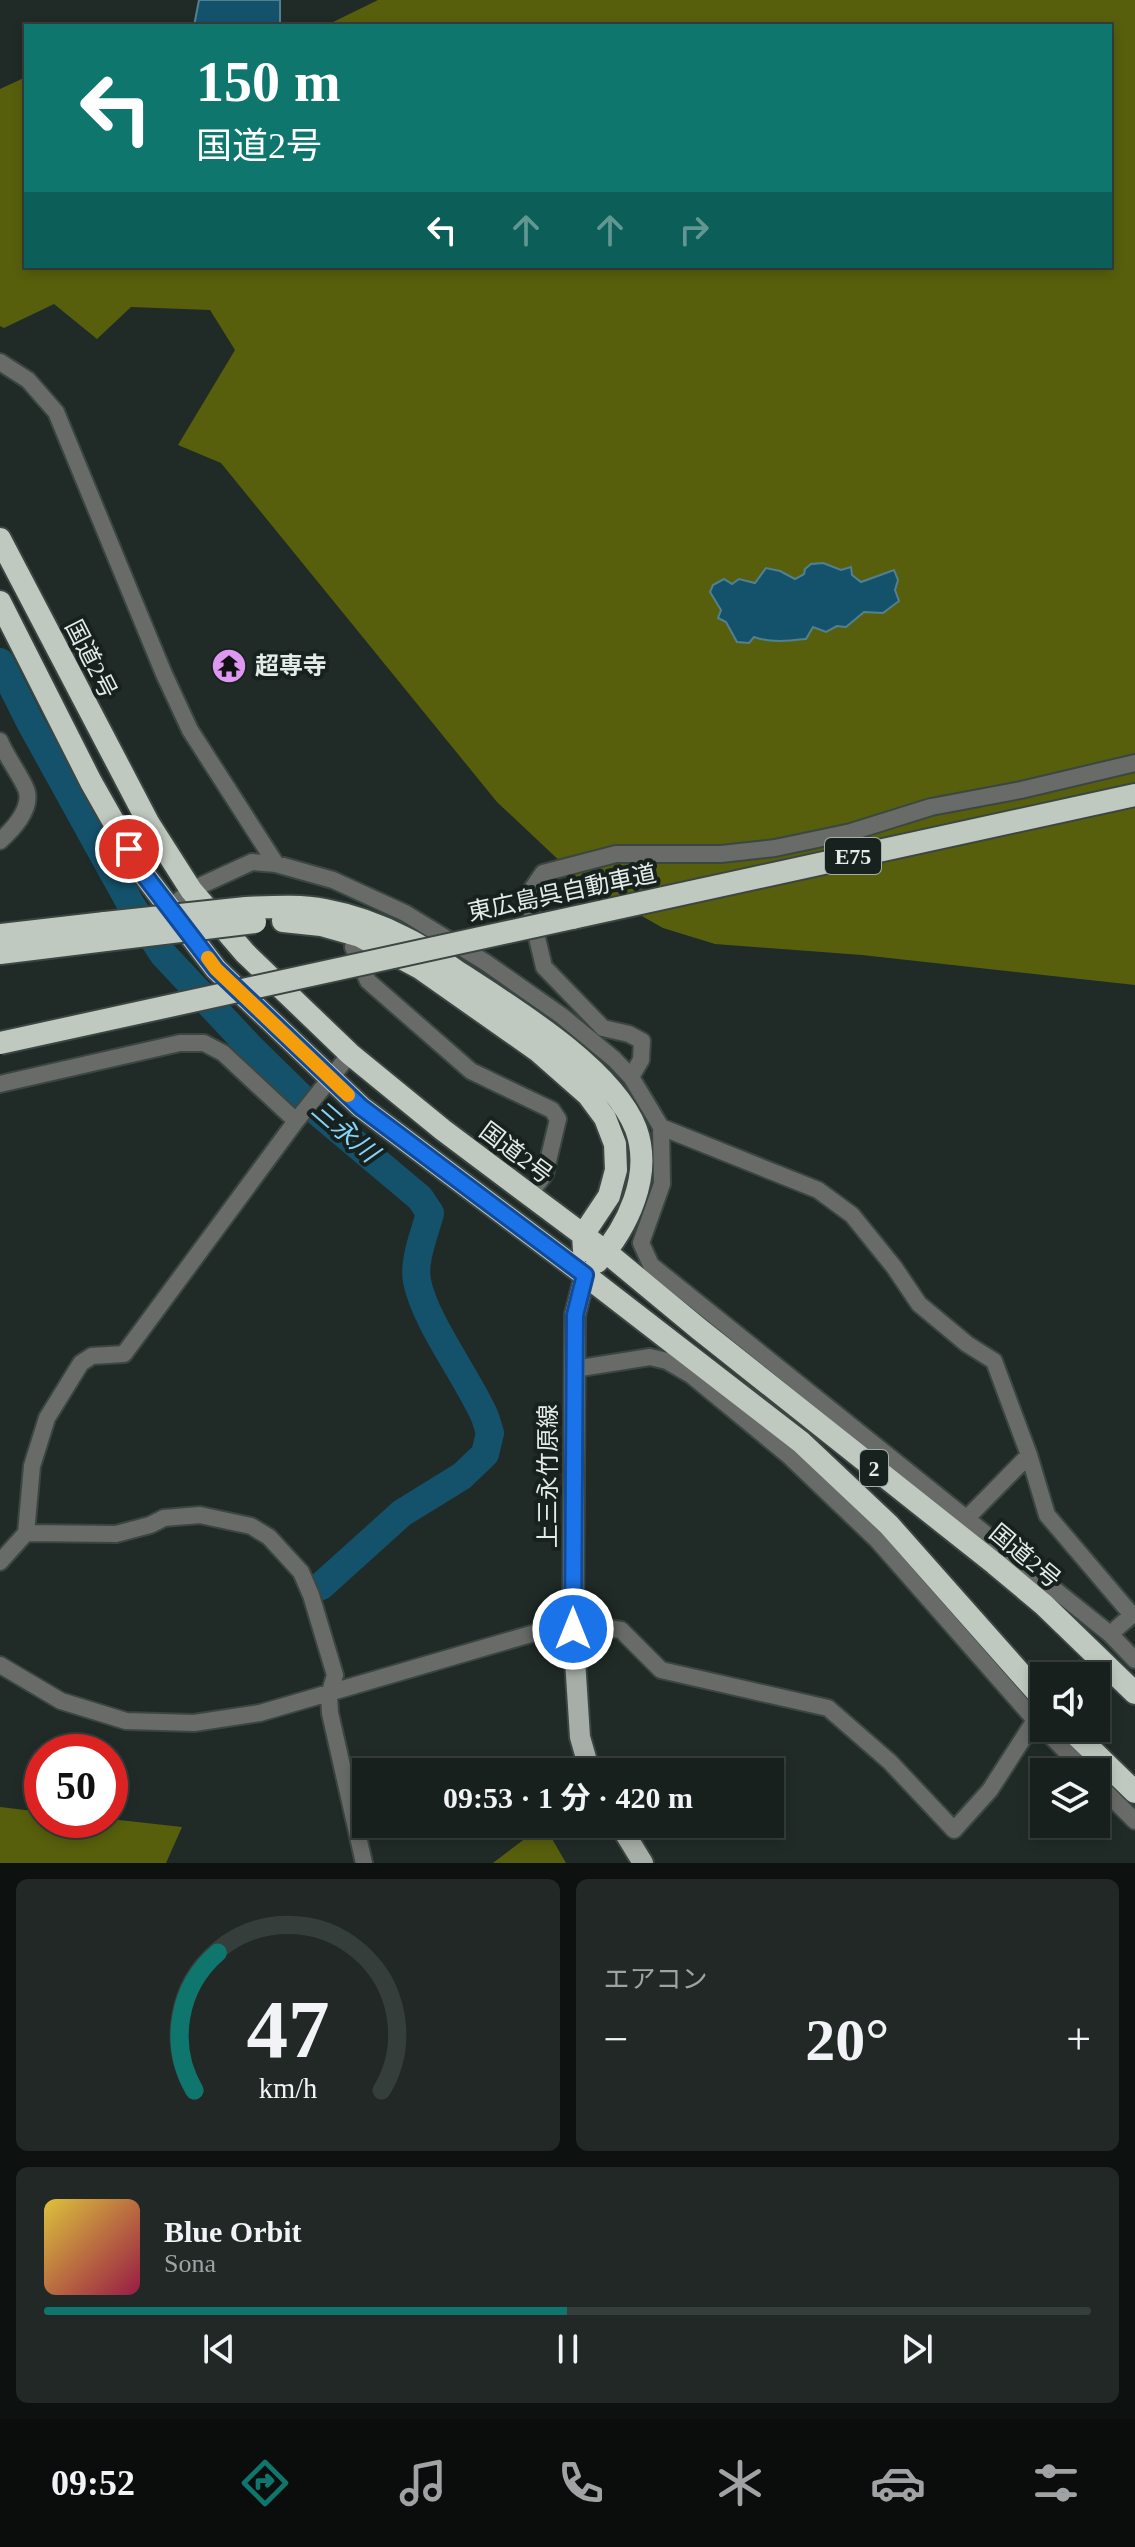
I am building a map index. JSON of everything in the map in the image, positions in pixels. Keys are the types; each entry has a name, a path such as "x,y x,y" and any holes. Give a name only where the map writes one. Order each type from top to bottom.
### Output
{"highway":[{"name":"国道2号","path":"0,539 130,790 191,890 245,953 350,1054 443,1130 704,1322 1032,1594 1135,1693"},
{"name":"2","path":"0,602 91,782 142,872 216,969 361,1107 801,1442 848,1485 932,1572 1030,1698"},
{"name":"東広島呉自動車道","path":"0,1043 1135,795"},
{"path":"0,935 110,931 250,915 286,907 325,910 368,922 407,938 581,1059 625,1106 637,1132 641,1157 634,1203 606,1252 585,1275"},
{"path":"250,915 360,936 420,968 566,1073 588,1095 605,1118 615,1144 616,1170 609,1196 583,1235 585,1275"},
{"path":"0,953 110,931"},
{"path":"1083,1742 1135,1792"}],"main road":[{"name":"上三永竹原線","path":"585,1275 575,1315 573,1629 580,1737 586,1758"},
{"path":"628,1838 643,1863"}],"street":[{"path":"0,362 28,380 56,412 190,730 276,864"},
{"path":"0,741 27,792 24,811 12,830 0,841"},
{"path":"631,1077 641,1060 642,1041 629,1034 603,1028 544,967 527,896 543,873 616,854 721,854 775,848 851,832 931,807 1135,763"},
{"path":"170,908 191,890 252,862 276,864 342,884 405,913 485,962 562,1016 631,1077 661,1127 662,1184 641,1243 651,1265 704,1322 967,1518 1110,1634 1135,1660"},
{"path":"342,884 345,906"},
{"path":"353,947 368,981 471,1071 552,1110 558,1119 545,1174 529,1195"},
{"path":"0,1084 180,1043 204,1043 223,1053 296,1121"},
{"path":"0,1562 26,1533 32,1466 43,1430 47,1418 81,1363 92,1356 124,1354 296,1121 350,1054"},
{"path":"661,1127 818,1190 852,1215 919,1304 967,1344 994,1361 1029,1455 1047,1515 1132,1615 1117,1628"},
{"path":"574,1369 650,1357 667,1361 691,1375 788,1455 877,1540 1030,1701"},
{"path":"967,1518 1029,1455"},
{"path":"26,1533 116,1534 164,1518 200,1515 251,1526 269,1537 301,1572 335,1675 329,1695 330,1713 364,1863"},
{"path":"0,1665 61,1701 126,1721 194,1723 260,1713 329,1695 538,1632 600,1627 621,1630 661,1670 828,1708 890,1762 954,1830 990,1790 1030,1725"},
{"path":"1063,1742 1075,1758"},
{"path":"1110,1796 1135,1821"}],"green space":[{"path":"378,0 1135,0 1135,985 862,955 715,944 663,928 582,882 497,802 221,463 178,445 235,350 210,310 131,307 97,339 54,304 4,328 0,326 0,89 24,78 24,268 1112,268 1112,24 329,24"},
{"path":"0,1807 24,1810 24,1838 128,1838 128,1821 182,1827 166,1863 0,1863"},
{"path":"526,1838 552,1838 566,1863 493,1863"}],"water":[{"path":"199,0 280,0 280,24 194,24"},
{"path":"823,563 841,570 851,567 852,575 861,582 894,570 899,601 883,613 864,612 846,627 837,626 826,632 813,627 806,639 773,641 754,637 749,643 737,642 726,622 718,618 721,610 710,592 713,585 724,579 732,584 739,579 755,583 766,568 795,579 804,574 811,564"}],"waterway":[{"name":"三永川","path":"0,662 130,903 163,954 307,1103 420,1198 430,1213 418,1256 417,1281 428,1314 485,1417 490,1433 485,1454 462,1476 402,1513 321,1586"}],"tunnel":[{"path":"1087,1662 1117,1628"}],"slow traffic":[{"path":"208,958 348,1095"}],"place":[{"name":"超専寺","path":"229,666"}],"route":[{"path":"129,849 142,872 216,969 361,1107 585,1275 575,1315 573,1629"}]}
